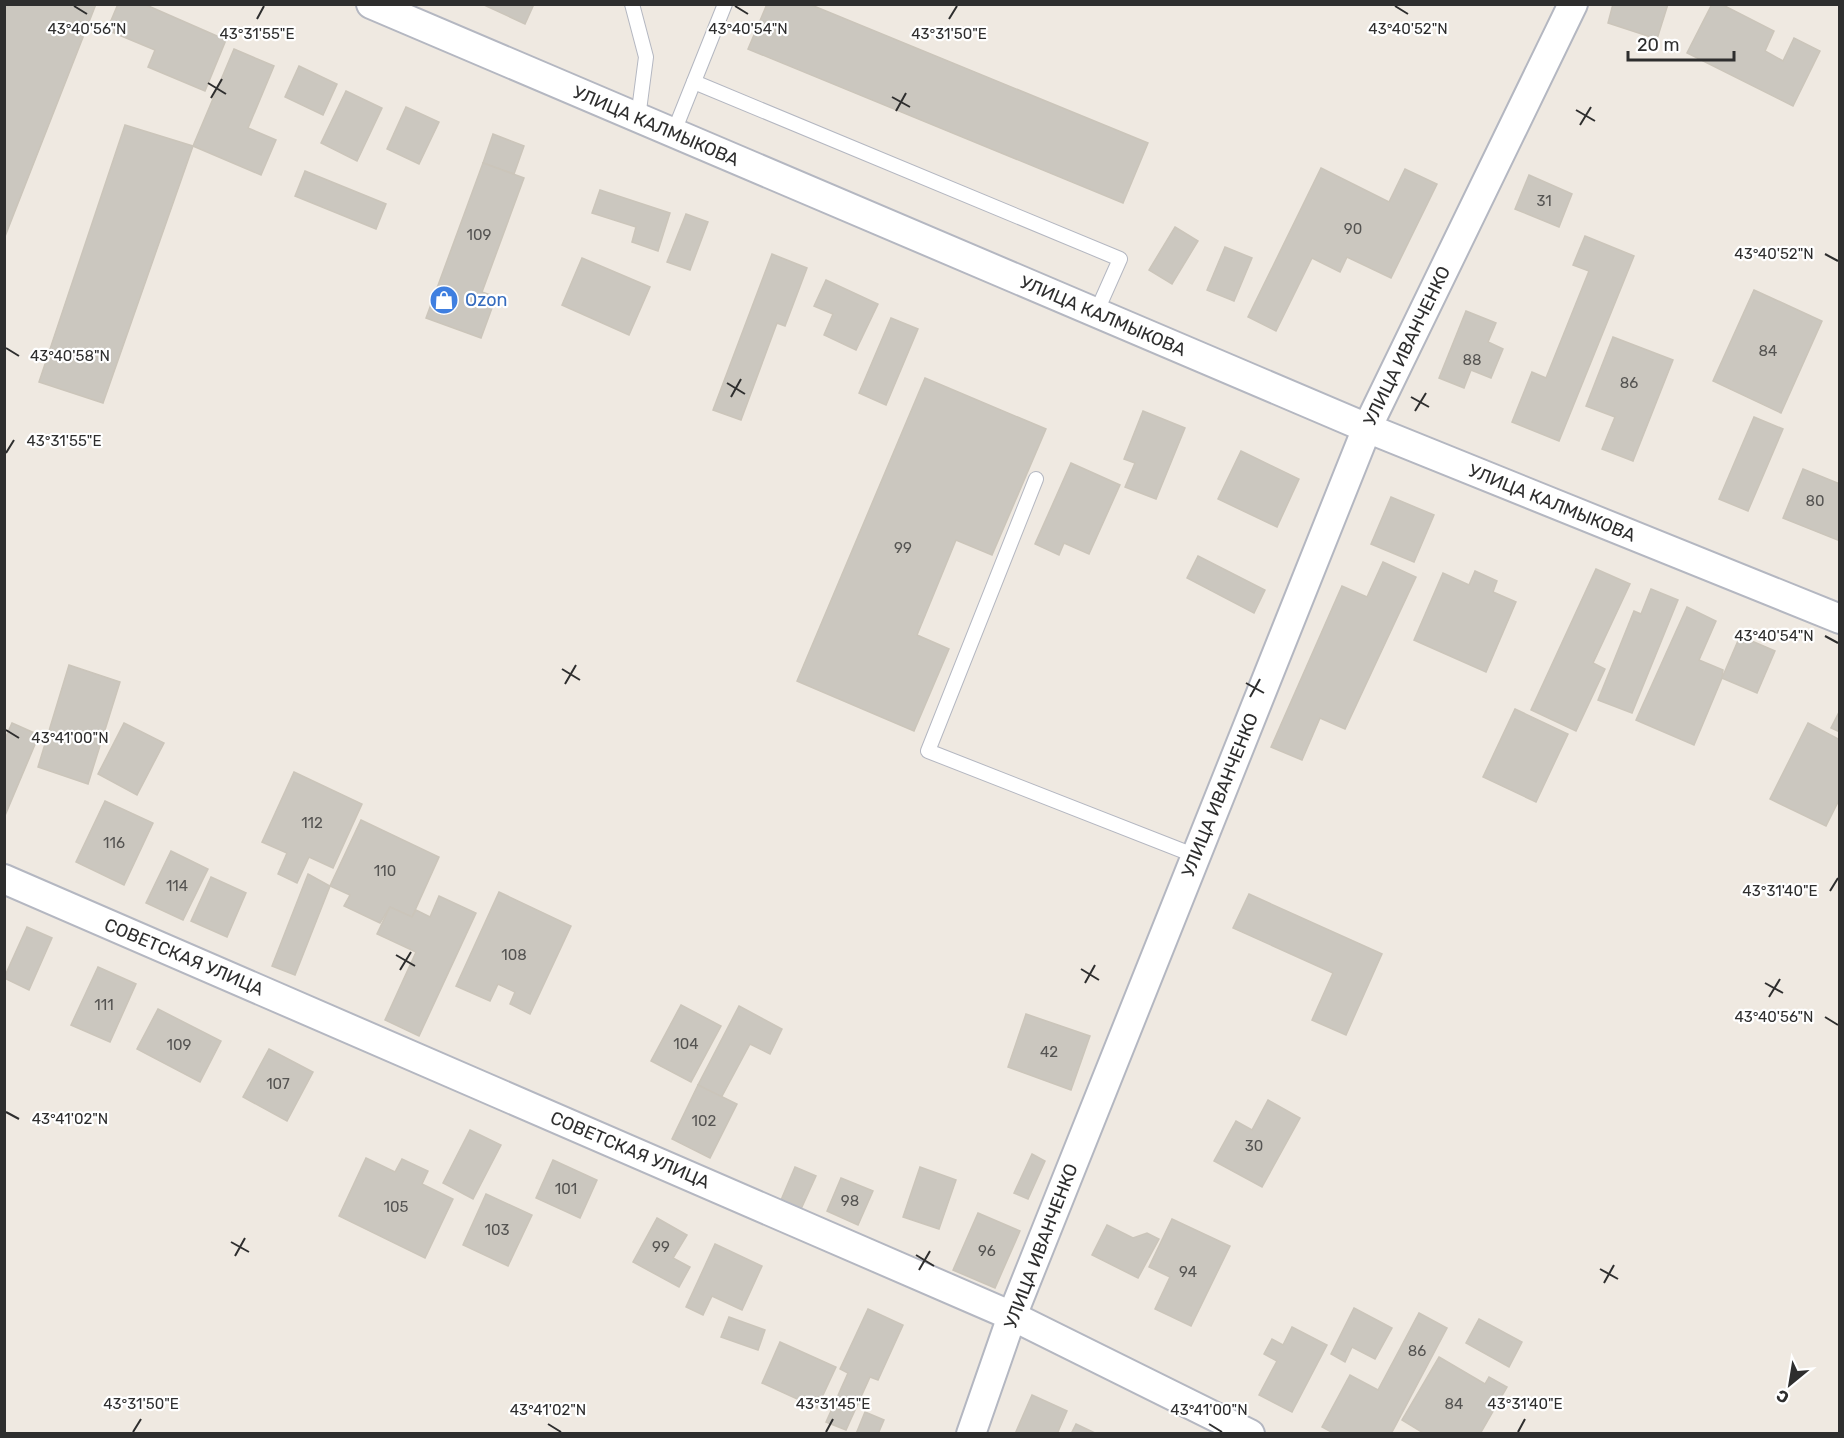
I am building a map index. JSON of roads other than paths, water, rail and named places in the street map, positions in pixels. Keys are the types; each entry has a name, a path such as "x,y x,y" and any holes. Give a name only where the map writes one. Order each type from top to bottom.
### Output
{"street":[{"name":"УЛИЦА КАЛМЫКОВА","path":"371,4 1367,428 1839,619"},
{"name":"УЛИЦА ИВАНЧЕНКО","path":"971,1434 1012,1316 1367,428 1573,4"},
{"name":"СОВЕТСКАЯ УЛИЦА","path":"4,879 1012,1316 1250,1434"}],"lane":[{"path":"632,4 646,57 638,118"},
{"path":"673,134 725,4"},
{"path":"694,82 1120,259 1096,313"},
{"path":"1036,479 928,751 1196,856"}],"place":[{"name":"Ozon","path":"444,300"}]}
